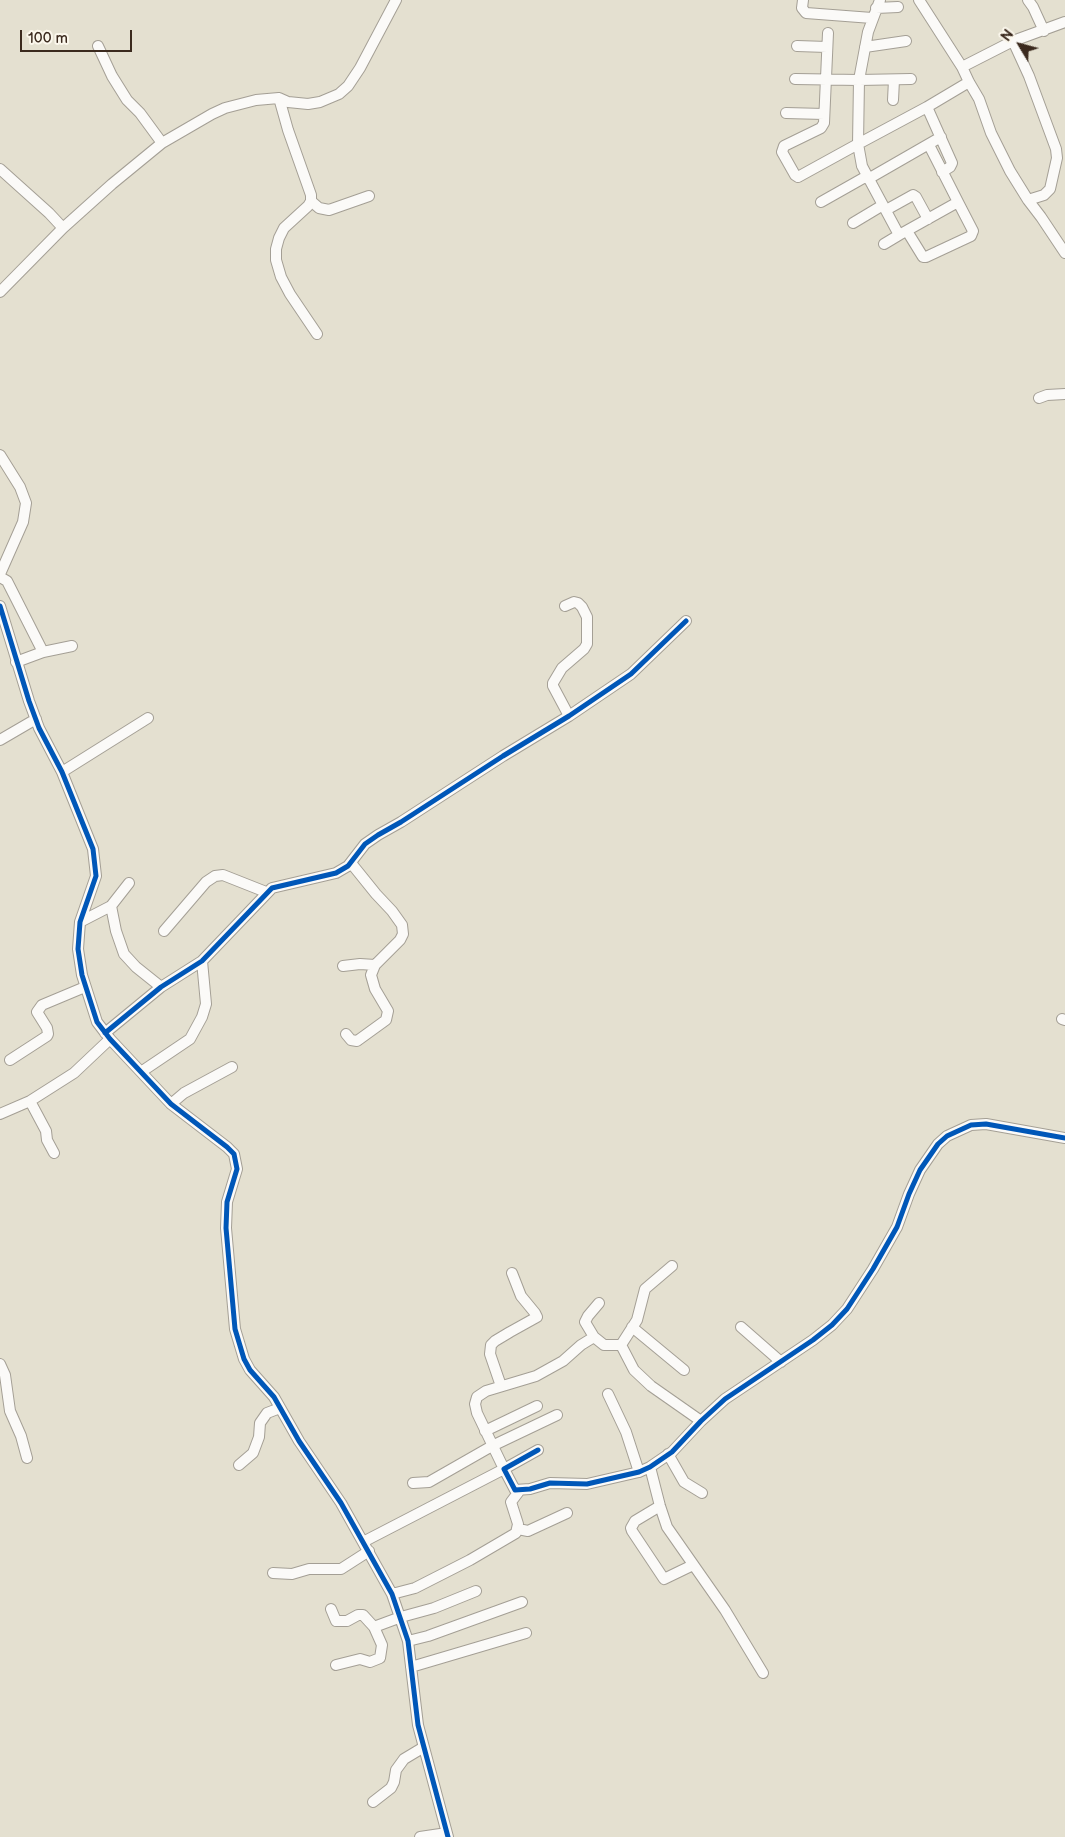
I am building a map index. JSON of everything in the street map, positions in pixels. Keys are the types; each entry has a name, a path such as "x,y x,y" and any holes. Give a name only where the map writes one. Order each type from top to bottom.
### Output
{"street":[{"path":"2,286 112,184 162,143 225,108 256,100 279,98 288,102 308,104 320,102 344,90 360,68 396,0"},
{"path":"803,0 802,8 806,12 876,9 898,6"},
{"path":"919,0 962,67 968,82 979,99 997,145 1028,200 1042,217 1065,253"},
{"path":"1028,0 1033,6 1044,31"},
{"path":"876,9 865,47 859,80 859,157 884,207 923,257 971,236 973,231 929,145"},
{"path":"962,67 1013,41 1065,22"},
{"path":"828,33 824,123 821,128 784,146 782,152 796,176 800,177 927,107 968,82"},
{"path":"1013,41 1052,137 1057,158 1050,189 1044,195 1028,200"},
{"path":"865,47 906,42"},
{"path":"98,46 112,76 127,100 140,113 162,143"},
{"path":"797,46 827,47"},
{"path":"795,79 911,79"},
{"path":"893,100 894,80"},
{"path":"279,98 311,195 311,201 284,228 276,249 276,260 281,277 290,294 317,334"},
{"path":"927,107 952,163 950,167 942,172"},
{"path":"786,113 824,114"},
{"path":"820,202 929,145 940,137"},
{"path":"1052,137 1065,149"},
{"path":"0,169 63,228"},
{"path":"853,223 913,195 928,219"},
{"path":"311,201 319,208 329,210 369,196"},
{"path":"884,244 958,202"},
{"path":"1040,398 1047,395 1065,394"},
{"path":"0,455 22,491 26,503 23,522 0,575 7,581 44,652"},
{"path":"565,606 574,602 578,603 587,617 587,644 584,649 562,668 553,683 569,716"},
{"path":"0,606 16,662 36,719 62,772 89,835 93,849 96,876 80,922 78,949 85,987 97,1022 171,1104 228,1147 234,1154 237,1169 227,1202 226,1215 235,1329 247,1366 271,1393 299,1441 341,1502 392,1594 401,1617 408,1641 418,1724 447,1835 420,1837"},
{"path":"0,1114 30,1101 74,1073 108,1036 161,987 202,961 266,892 277,887 336,873 351,863 359,851 378,834 401,822 569,716 630,674 686,621"},
{"path":"16,662 44,652 72,646"},
{"path":"62,772 148,718"},
{"path":"0,740 36,719"},
{"path":"346,1034 351,1040 357,1041 386,1020 388,1011 375,989 371,975 375,965 400,940 403,934 403,930 392,911 351,863"},
{"path":"164,931 206,882 215,876 223,875 266,892"},
{"path":"80,922 111,906 129,883"},
{"path":"111,906 116,931 124,954 136,967 161,987"},
{"path":"141,1072 190,1039 202,1017 206,1004 202,961"},
{"path":"343,966 375,965"},
{"path":"10,1060 47,1036 47,1028 37,1012 42,1005 85,987"},
{"path":"171,1104 184,1093 232,1067"},
{"path":"30,1101 46,1131 46,1140 54,1153"},
{"path":"594,1337 549,1370 536,1376 486,1391 477,1397 475,1404 477,1413 515,1490 530,1489 550,1483 587,1484 639,1472 650,1467 668,1454 725,1399 813,1340 832,1325 860,1291 897,1227 920,1170 938,1144 947,1136 971,1125 986,1124 1065,1138"},
{"path":"621,1345 639,1313 645,1289 672,1266"},
{"path":"502,1386 490,1354 491,1345 516,1328 537,1317 521,1296 512,1273"},
{"path":"599,1302 585,1322 594,1337 604,1345 621,1345"},
{"path":"632,1327 684,1370"},
{"path":"741,1327 780,1362"},
{"path":"621,1345 634,1370 651,1386 701,1421"},
{"path":"0,1364 5,1375 10,1412 21,1436 27,1458"},
{"path":"608,1394 626,1432 639,1472"},
{"path":"485,1431 537,1406"},
{"path":"239,1466 253,1454 259,1438 260,1423 267,1413 280,1408"},
{"path":"413,1483 429,1482 492,1446 557,1415"},
{"path":"273,1573 292,1574 309,1569 341,1569 366,1546 538,1450"},
{"path":"668,1454 684,1482 702,1493"},
{"path":"650,1467 667,1527 725,1610 764,1672"},
{"path":"392,1594 415,1588 470,1560 516,1533 518,1524 511,1502 520,1490"},
{"path":"660,1506 635,1521 631,1528 632,1531 664,1579 693,1565"},
{"path":"518,1530 528,1531 567,1513"},
{"path":"374,1627 434,1608 476,1592"},
{"path":"408,1641 428,1636 522,1602"},
{"path":"331,1609 336,1621 347,1621 358,1615 363,1615 374,1627 382,1645 380,1658 370,1662 360,1659 336,1665"},
{"path":"411,1667 526,1633"},
{"path":"373,1802 391,1788 396,1770 404,1759 424,1747"}],"cycle path":[{"path":"0,606 39,728 62,772 93,849 96,876 80,922 78,949 82,975 97,1022 110,1039 171,1104 234,1154 237,1169 227,1202 226,1228 235,1329 244,1359 250,1370 274,1397 299,1441 341,1503 392,1594 408,1641 418,1725 448,1837"},
{"path":"105,1033 161,987 202,961 272,888 336,873 348,866 365,844 378,835 569,716 631,674 686,621"},
{"path":"538,1450 504,1469 515,1490 530,1489 550,1483 587,1484 639,1472 650,1467 672,1452 725,1399 813,1340 832,1325 847,1309 897,1227 920,1170 938,1144 947,1136 971,1125 986,1124 1065,1138"}]}
